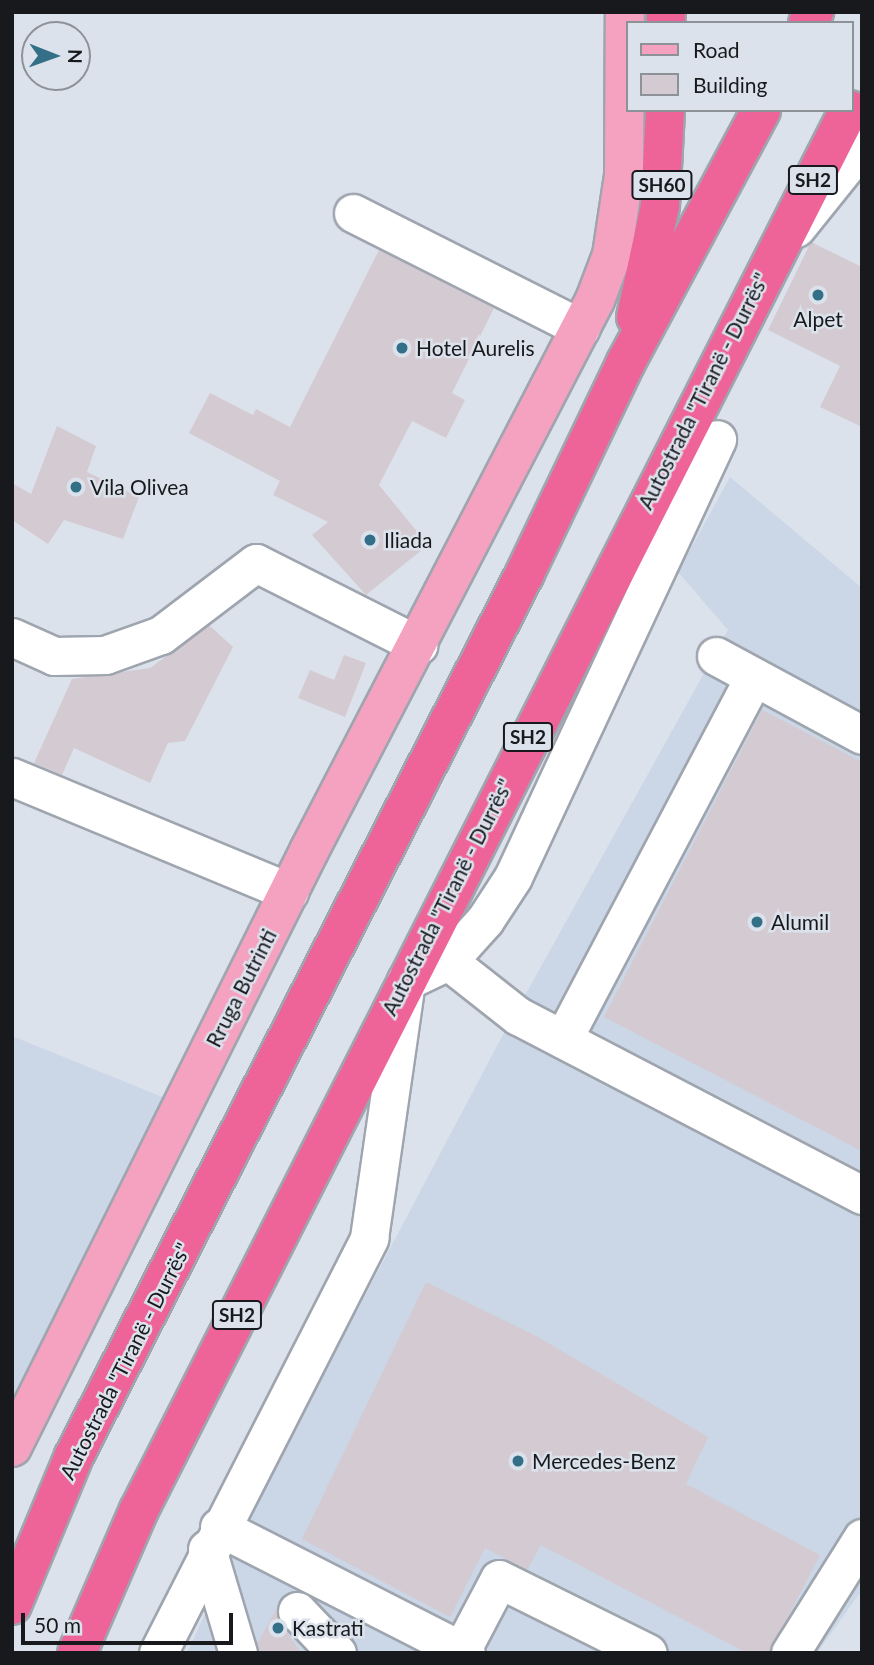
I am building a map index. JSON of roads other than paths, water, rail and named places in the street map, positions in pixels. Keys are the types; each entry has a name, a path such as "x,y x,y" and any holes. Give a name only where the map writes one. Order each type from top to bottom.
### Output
{"highway":[{"name":"Autostrada \"Tiranë - Durrës\"","path":"853,102 862,85"},
{"name":"SH60","path":"631,256 660,206 665,112"},
{"name":"Autostrada \"Tiranë - Durrës\"","path":"12,1605 74,1456 500,622 625,363 760,112"},
{"name":"Autostrada \"Tiranë - Durrës\"","path":"77,1653 139,1510 651,493 848,112"},
{"path":"625,363 631,256"}],"main road":[{"name":"Rruga Butrinti","path":"12,1447 289,891 581,328 631,256 624,176 625,12"}],"lane":[{"path":"777,249 862,146"},
{"path":"353,213 581,328"},
{"path":"158,1653 213,1538 369,1238 406,981 448,961 485,920 513,877 717,439"},
{"path":"12,637 54,656 105,655 161,635 256,563 418,645"},
{"path":"716,656 862,735"},
{"path":"563,1039 754,677"},
{"path":"12,778 289,891"},
{"path":"448,961 518,1016 862,1195"},
{"path":"213,1538 463,1652 499,1579 648,1653"},
{"path":"213,1538 238,1653"},
{"path":"790,1653 862,1538"},
{"path":"298,1611 337,1653"}],"place":[{"name":"Alpet","path":"818,295"},
{"name":"Hotel Aurelis","path":"402,348"},
{"name":"Vila Olivea","path":"76,487"},
{"name":"Iliada","path":"370,540"},
{"name":"Alumil","path":"757,922"},
{"name":"Mercedes-Benz","path":"518,1461"},
{"name":"Kastrati","path":"278,1628"}]}
